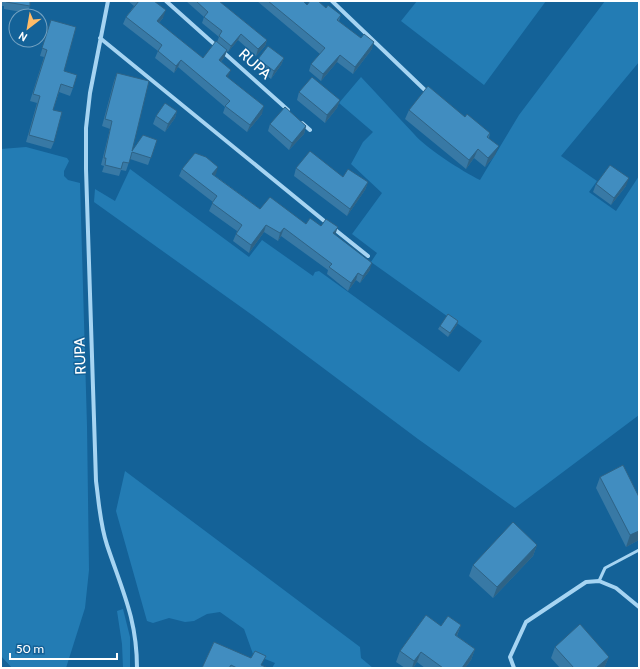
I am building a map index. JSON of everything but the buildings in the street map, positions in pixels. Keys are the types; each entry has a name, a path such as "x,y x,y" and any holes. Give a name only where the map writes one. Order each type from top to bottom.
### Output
{"street":[{"name":"RUPA","path":"108,1 90,93 86,128 96,481 107,544 132,613 136,636 137,668"},
{"name":"RUPA","path":"166,1 293,114"},
{"path":"332,1 428,93"},
{"path":"100,38 368,256"},
{"path":"298,119 310,130"},
{"path":"514,668 510,657 526,622 586,582 599,581 616,588 639,607"}],"lane":[{"path":"599,581 605,568 639,550"}],"shaded area":[{"path":"417,1 546,1 484,85 401,21"},
{"path":"605,1 639,1 639,62 561,156 597,181 589,192 616,211 639,176 639,415 515,508 418,439 259,320 94,202 95,189 115,201 130,169 249,257 262,240 313,276 315,272 319,271 459,372 482,341 371,262 377,253 352,234 382,193 351,164 363,142 373,132 339,103 361,77 420,140 445,159 480,180 519,115"},
{"path":"26,147 67,158 69,161 64,171 64,176 68,180 80,183 87,426 89,570 85,608 66,668 12,668 1,656 1,149"},
{"path":"125,471 360,647 361,658 373,668 272,668 275,663 253,654 244,629 220,612 207,614 194,621 185,622 169,618 153,623 147,621 116,511"},
{"path":"123,609 130,637 130,668 123,668 122,644 117,611"}]}
